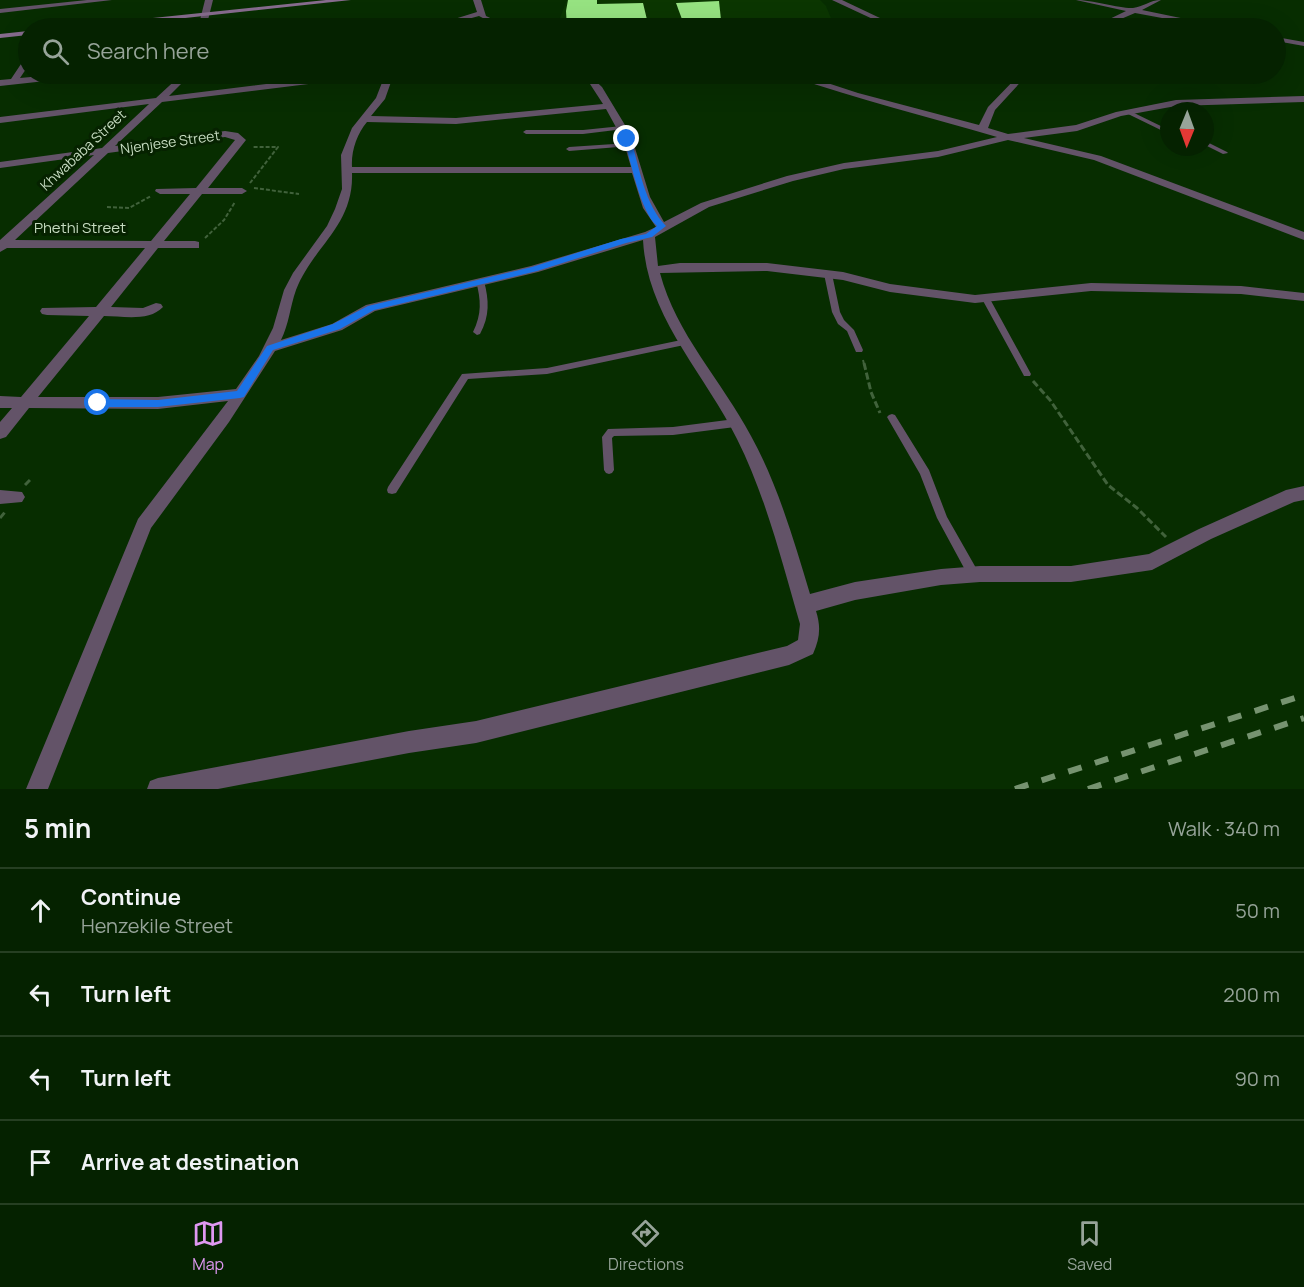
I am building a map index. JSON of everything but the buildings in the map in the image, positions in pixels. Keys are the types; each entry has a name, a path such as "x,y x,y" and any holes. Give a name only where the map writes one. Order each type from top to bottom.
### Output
{"main road":[{"path":"176,18 348,0"},
{"path":"0,36 18,34"}],"street":[{"path":"0,11 108,0"},
{"path":"205,18 209,0"},
{"path":"477,0 485,18"},
{"path":"836,0 875,18"},
{"path":"1080,0 1173,18"},
{"path":"1120,18 1157,0"},
{"path":"440,18 442,12"},
{"path":"466,18 481,13"},
{"path":"1286,41 1304,44"},
{"path":"13,82 18,75"},
{"path":"0,83 18,81"},
{"name":"Khwababa Street","path":"1,245 176,84"},
{"path":"0,120 285,84"},
{"path":"37,789 144,524 240,394 270,348 280,328 290,290 299,273 333,226 341,209 347,189 346,155 362,119 380,99 383,84"},
{"path":"158,789 409,742 476,732 789,655 806,647 810,624 760,472 735,423 660,296 648,247 656,231 655,221 629,145 597,84"},
{"path":"823,84 982,130 1113,164 1304,236"},
{"path":"982,130 991,109 1015,84"},
{"path":"270,348 337,327 371,308 534,269 656,231 705,205 791,178 844,166 947,152 1008,137 1077,128 1128,112 1194,101 1304,99"},
{"path":"362,119 456,121 609,106"},
{"name":"Njenjese Street","path":"0,433 236,147 240,138 225,134 104,151"},
{"path":"0,165 104,151"},
{"path":"347,170 636,170"},
{"path":"160,191 242,192"},
{"name":"Phethi Street","path":"1,245 155,245"},
{"path":"155,245 195,245"},
{"path":"652,270 680,267 767,267 828,274 890,288 986,299 1091,287 1241,290 1304,297"},
{"path":"47,311 145,312 156,307"},
{"path":"0,402 158,404 240,394"},
{"path":"804,604 855,591 941,577 1071,574 1125,568 1152,562 1292,495 1304,493"}],"lane":[{"path":"1128,112 1160,128"},
{"path":"526,132 570,132 621,128"},
{"path":"569,149 629,145"},
{"path":"1214,148 1225,153"},
{"path":"828,274 836,312 841,322 850,330 859,350"},
{"path":"477,332 485,312 485,298 480,281"},
{"path":"986,299 1027,374"},
{"path":"392,490 465,376 547,371 686,342"},
{"path":"892,417 925,473 942,518 974,575"},
{"path":"609,470 607,436 611,432 673,431 735,423"}],"path":[{"path":"236,147 278,147 246,189 285,190 299,194"},
{"path":"107,207 129,208 160,191"},
{"path":"195,245 224,220 242,192"},
{"path":"859,350 870,392 880,412 892,417"},
{"path":"1027,374 1050,400 1108,485 1137,508 1178,549"}],"shaded area":[{"path":"567,0 820,0 826,6 831,18 560,18"}],"railway":[{"path":"1015,789 1304,695"},
{"path":"1088,789 1304,718"}],"route":[{"path":"98,403 158,404 240,394 270,348 337,327 371,308 534,269 595,249 649,235 662,226 655,221 644,194 627,139"}]}
